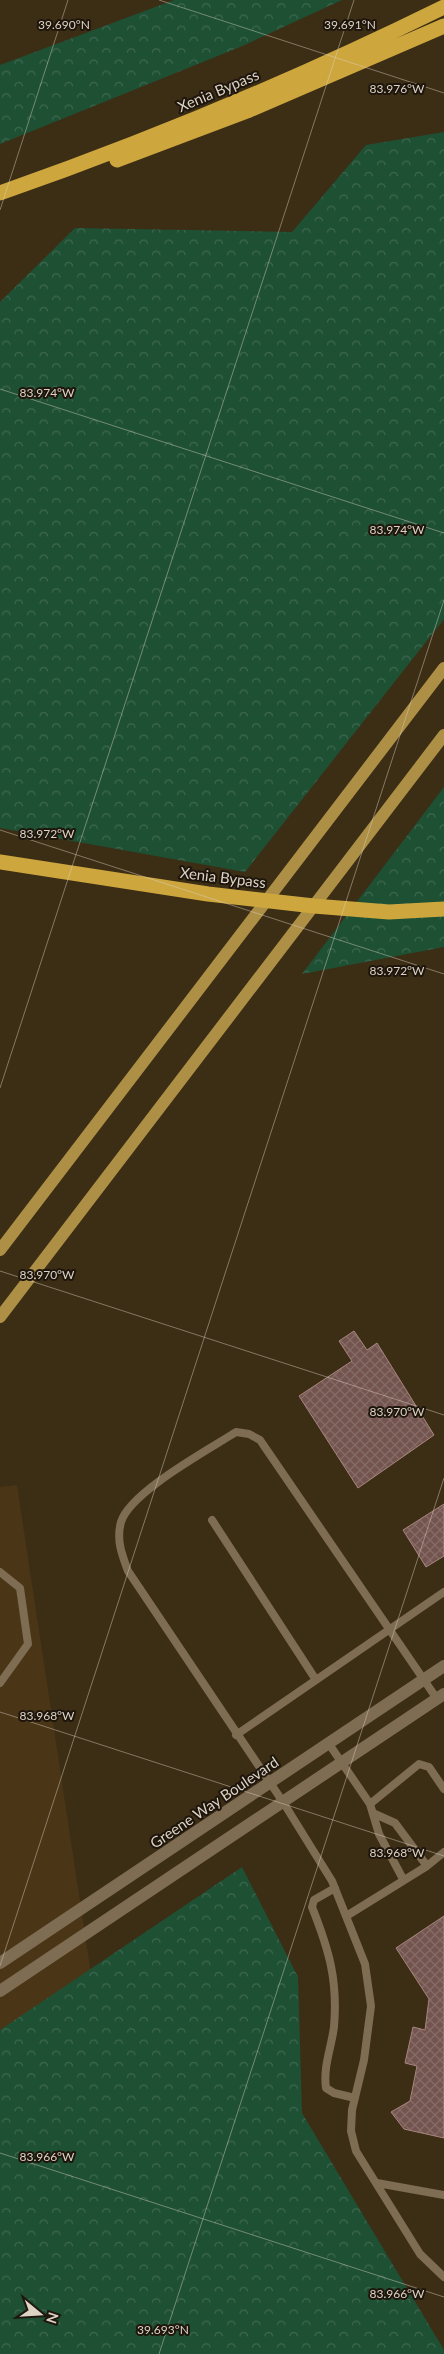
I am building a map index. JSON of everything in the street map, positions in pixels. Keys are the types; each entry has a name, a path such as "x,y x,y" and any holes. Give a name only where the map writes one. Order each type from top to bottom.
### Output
{"highway":[{"name":"Xenia Bypass","path":"0,193 111,152 249,96 444,7"},
{"path":"0,201 156,147 238,115 444,26"},
{"name":"Xenia Bypass","path":"0,862 208,894 314,906 389,912 444,909"}],"main road":[{"path":"0,1250 444,668"},
{"path":"0,1317 444,734"}],"street":[{"name":"Greene Way Boulevard","path":"0,1963 444,1666"},
{"path":"0,1991 441,1696"}],"lane":[{"path":"441,1696 424,1680 391,1629 260,1440 249,1434 236,1432 144,1491 121,1521 119,1549 128,1571 236,1735 283,1802 335,1888 348,1916 365,1964 371,2006 364,2060 355,2098 351,2131 356,2151 420,2254 444,2277"},
{"path":"212,1520 316,1680"},
{"path":"0,1572 20,1588 28,1644 0,1682"},
{"path":"236,1735 444,1592"},
{"path":"329,1744 340,1763 370,1804 375,1814 379,1834 403,1879"},
{"path":"370,1804 418,1764 429,1767 444,1789"},
{"path":"375,1814 395,1823 427,1866"},
{"path":"348,1916 403,1879 427,1866 444,1852"},
{"path":"335,1888 314,1900 312,1907 329,1949 335,1979 334,2028 324,2074 326,2088 334,2093 355,2098"},
{"path":"377,2183 444,2195"}],"shaded area":[{"path":"17,1485 118,2152 0,2237 0,1487"}],"green space":[{"path":"174,0 342,0 240,47 0,144 0,65"},
{"path":"444,132 444,619 245,872 0,828 0,302 75,228 292,232 366,145"},
{"path":"444,787 444,947 302,974"},
{"path":"242,1867 298,1977 302,2113 444,2350 444,2354 0,2354 0,2030"}],"building":[{"path":"354,1331 367,1350 377,1343 434,1435 358,1488 299,1396 352,1361 339,1341"},
{"path":"444,1504 444,1556 426,1567 403,1530"},
{"path":"444,1916 444,2138 404,2129 391,2112 410,2101 417,2066 405,2063 413,2027 425,2030 429,1999 396,1948"}]}
